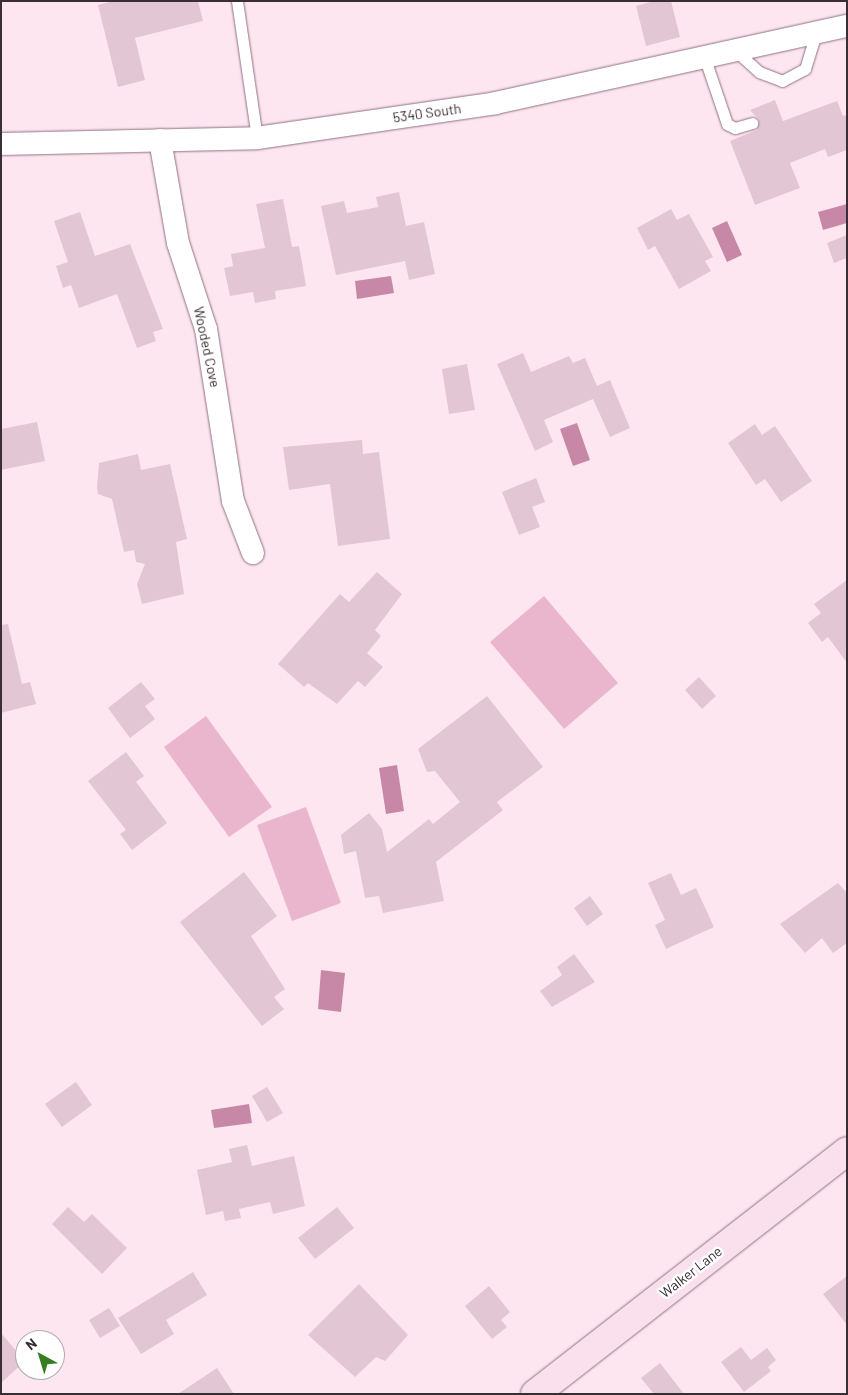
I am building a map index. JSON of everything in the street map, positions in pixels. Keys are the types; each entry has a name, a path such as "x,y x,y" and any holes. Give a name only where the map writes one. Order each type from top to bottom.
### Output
{"street":[{"name":"5340 South","path":"1,144 160,140 189,143 257,138 496,103 737,52 847,26"},
{"name":"Wooded Cove","path":"160,140 178,243 206,329 234,501 253,553"},
{"name":"Walker Lane","path":"535,1394 847,1151"}],"lane":[{"path":"237,1 257,138"},
{"path":"737,52 758,72 782,81 805,69 816,33"},
{"path":"705,59 727,124 735,128 752,123"}],"shaded area":[{"path":"847,204 847,223 823,230 818,212"},
{"path":"727,221 742,255 727,262 712,228"},
{"path":"391,276 394,293 357,299 355,281"},
{"path":"577,423 590,460 573,466 560,429"},
{"path":"544,596 618,683 564,729 490,642"},
{"path":"206,716 272,807 229,837 164,747"},
{"path":"397,765 404,811 386,814 379,768"},
{"path":"306,807 341,903 292,921 257,825"},
{"path":"321,970 345,973 341,1012 318,1009"},
{"path":"249,1104 252,1123 214,1128 211,1110"}],"building":[{"path":"114,1 198,1 203,21 135,38 145,80 118,87 98,5"},
{"path":"654,1 671,1 680,37 646,46 636,6"},
{"path":"775,100 783,121 837,101 843,116 847,115 847,150 828,157 825,149 790,163 800,188 755,205 730,141 757,130 759,120 750,110"},
{"path":"399,192 406,226 424,222 435,274 409,280 405,261 336,275 321,206 344,201 347,213 378,207 376,197"},
{"path":"283,199 292,247 299,246 306,286 275,291 276,299 255,303 253,292 230,296 224,268 233,266 231,254 265,248 256,204"},
{"path":"671,209 677,220 689,214 713,257 705,261 711,271 679,289 655,246 648,250 637,228"},
{"path":"80,212 95,256 130,244 163,329 153,332 156,341 137,348 117,294 79,308 71,285 63,288 56,266 68,262 54,221"},
{"path":"847,235 847,258 834,263 827,243"},
{"path":"523,353 531,372 569,356 573,363 585,358 597,386 610,380 630,428 610,437 593,399 544,420 553,442 535,451 497,364"},
{"path":"467,364 475,410 449,414 442,369"},
{"path":"37,422 45,461 1,470 1,429"},
{"path":"755,424 762,435 775,426 812,481 781,502 765,479 756,485 728,443"},
{"path":"362,440 363,454 379,452 390,539 338,546 330,484 289,490 283,447"},
{"path":"138,454 141,470 170,464 187,539 176,542 184,594 142,604 137,584 145,564 136,562 134,550 124,552 112,499 98,494 97,487 99,463"},
{"path":"536,478 545,502 532,507 540,527 519,535 502,492"},
{"path":"377,572 402,594 375,630 381,636 367,653 383,667 365,687 358,681 337,704 308,683 304,687 278,664 340,594 349,602"},
{"path":"847,580 847,663 828,637 822,642 808,623 821,613 814,604"},
{"path":"8,624 22,684 30,682 36,704 1,713 1,625"},
{"path":"699,677 716,696 702,709 685,690"},
{"path":"141,682 155,699 145,706 155,719 130,738 108,708"},
{"path":"487,696 543,767 497,802 503,810 436,862 444,901 383,913 379,896 365,898 356,851 344,854 341,835 369,813 382,829 387,852 429,819 433,824 460,802 435,771 427,772 418,749"},
{"path":"126,752 144,776 136,782 167,823 132,850 120,834 126,830 88,781"},
{"path":"244,872 277,916 251,936 285,989 274,997 284,1009 262,1026 180,922"},
{"path":"671,873 681,895 696,888 714,927 666,949 655,925 665,920 648,883"},
{"path":"838,883 847,893 847,943 833,953 822,938 805,953 780,924"},
{"path":"590,896 603,914 587,926 574,908"},
{"path":"574,954 595,982 552,1007 540,991 562,975 557,967"},
{"path":"76,1082 92,1105 62,1127 45,1104"},
{"path":"267,1087 283,1113 267,1122 252,1096"},
{"path":"247,1145 252,1166 294,1156 305,1206 273,1214 270,1202 239,1209 241,1218 225,1221 223,1211 206,1215 197,1170 232,1162 229,1149"},
{"path":"68,1207 84,1222 92,1214 127,1248 102,1274 52,1224"},
{"path":"337,1207 354,1228 315,1259 298,1238"},
{"path":"193,1272 207,1295 166,1320 174,1334 141,1354 118,1318"},
{"path":"847,1276 847,1325 823,1294"},
{"path":"359,1284 408,1335 385,1361 376,1357 355,1377 308,1335"},
{"path":"489,1286 510,1312 501,1320 507,1327 492,1339 465,1306"},
{"path":"109,1308 120,1326 100,1338 89,1320"},
{"path":"1,1333 15,1349 15,1370 1,1383"},
{"path":"741,1347 751,1360 767,1348 776,1360 768,1367 771,1371 744,1392 721,1362"},
{"path":"660,1363 684,1394 654,1394 641,1378"},
{"path":"217,1368 234,1394 178,1394"}]}
